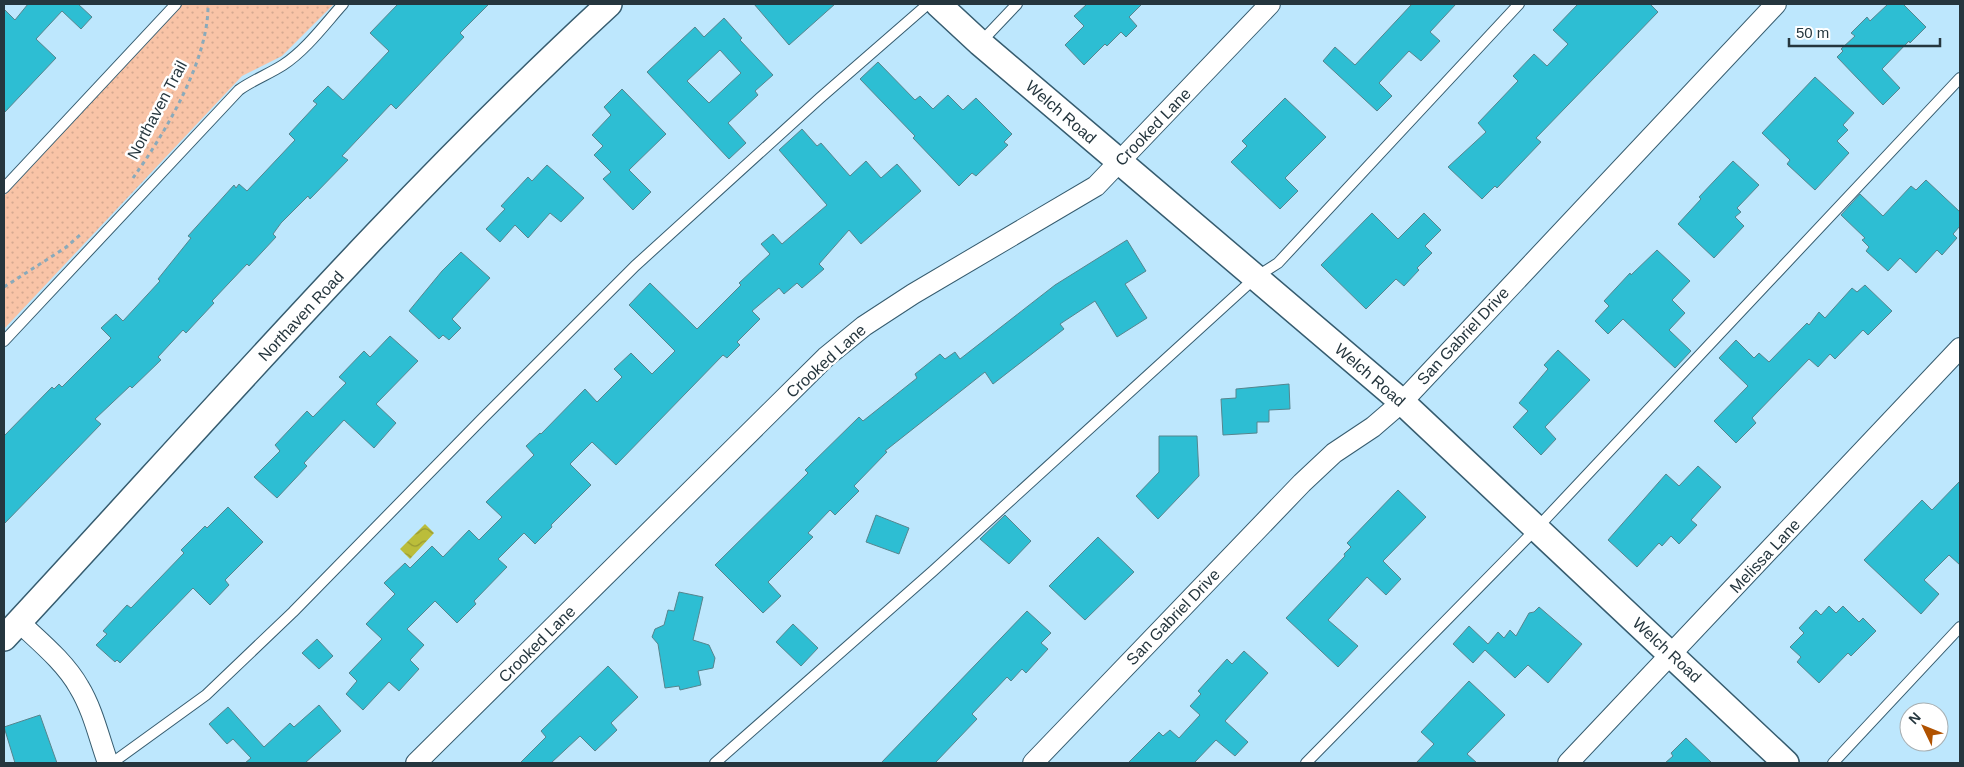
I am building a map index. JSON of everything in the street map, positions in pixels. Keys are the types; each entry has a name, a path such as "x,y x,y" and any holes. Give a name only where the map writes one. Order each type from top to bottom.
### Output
{"street":[{"name":"Northaven Road","path":"11,630 416,192 537,70 609,4"},
{"name":"Welch Road","path":"938,4 980,43 1402,402 1786,763"},
{"name":"Crooked Lane","path":"416,763 826,357 864,326 913,294 1096,186 1270,4"},
{"name":"San Gabriel Drive","path":"1033,763 1302,483 1334,453 1373,427 1402,402 1776,4"},
{"name":"Melissa Lane","path":"1568,763 1960,348"},
{"path":"11,630 51,652 79,687 94,721 108,763"}],"lane":[{"path":"4,188 176,4"},
{"path":"4,341 239,90 254,80 283,66 295,56 343,4"},
{"path":"112,763 206,695 293,612 635,266 820,98 928,4"},
{"path":"980,43 1017,4"},
{"path":"715,763 934,571 1256,277 1278,264 1519,4"},
{"path":"1306,763 1537,528 1960,78"},
{"path":"1833,763 1960,627"}],"path":[{"name":"Northaven Trail","path":"130,183 151,153 201,53 208,16 208,4"},
{"path":"4,287 65,248 85,230"}],"shaded area":[{"path":"182,4 334,4 282,56 242,76 4,329 4,196"}],"water":[{"path":"425,524 434,533 410,559 400,549"}],"building":[{"path":"28,4 78,4 92,17 81,29 62,11 36,39 56,58 4,113 4,9 15,20"},
{"path":"398,4 489,4 460,33 464,37 396,109 391,104 342,156 348,160 310,199 308,196 281,223 273,234 276,237 212,301 214,303 186,333 183,330 158,357 161,360 132,388 130,386 95,419 101,424 4,524 4,436 52,387 54,389 59,384 62,387 111,338 101,328 116,314 123,321 160,281 158,279 191,238 188,236 234,185 236,188 239,184 247,191 295,140 289,134 317,104 313,101 328,86 343,100 389,51 370,33"},
{"path":"754,4 835,4 789,45"},
{"path":"1087,4 1142,4 1129,17 1137,26 1126,37 1121,32 1107,46 1105,44 1084,65 1065,45 1084,26 1074,16"},
{"path":"1412,4 1456,4 1430,32 1440,41 1421,61 1409,51 1379,83 1392,96 1377,111 1323,61 1335,47 1355,65"},
{"path":"1578,4 1650,4 1658,12 1536,138 1541,142 1497,188 1495,186 1482,199 1448,167 1486,132 1478,123 1518,81 1513,76 1534,54 1547,66 1568,44 1553,30"},
{"path":"1888,4 1903,4 1926,27 1910,43 1909,41 1882,69 1900,88 1883,105 1837,57 1843,51 1841,49 1855,36 1851,33 1867,17 1870,21"},
{"path":"724,18 742,38 740,40 773,75 755,91 758,95 728,123 746,143 729,159 647,72 695,27 704,37","holes":["720,50 741,73 709,103 687,81"]},
{"path":"878,62 915,100 920,96 933,109 948,95 963,110 976,98 1012,134 1004,142 1008,145 976,176 972,173 959,186 913,138 915,136 860,79"},
{"path":"1815,77 1854,113 1843,125 1848,130 1837,141 1849,153 1815,190 1787,164 1790,160 1762,133"},
{"path":"622,89 666,134 629,170 651,192 633,210 603,179 611,172 594,155 603,146 592,135 611,115 604,107"},
{"path":"1285,98 1326,137 1285,178 1298,191 1280,209 1231,162 1247,146 1242,141"},
{"path":"802,129 817,146 821,143 850,176 866,161 881,178 897,164 921,191 861,244 849,230 819,264 824,269 802,288 797,283 784,294 779,288 752,311 760,319 737,342 740,345 727,358 723,355 616,465 592,442 570,464 591,485 535,544 524,533 498,559 507,567 474,601 476,604 457,623 435,601 407,629 424,645 410,660 419,669 399,691 389,682 363,710 346,694 357,681 349,673 382,639 366,624 395,594 384,583 405,563 410,568 432,546 443,557 469,530 479,540 502,517 486,502 534,455 526,446 541,434 585,389 597,402 622,377 614,369 631,353 652,374 675,351 629,305 650,283 697,329 741,285 739,283 770,254 761,244 773,234 782,244 827,205 779,150"},
{"path":"1733,161 1759,185 1737,208 1741,212 1735,217 1744,226 1714,258 1678,224 1701,199 1699,197"},
{"path":"547,165 584,198 561,222 550,213 528,238 515,225 500,242 486,229 505,209 501,206 528,177 532,181"},
{"path":"1926,180 1960,212 1960,226 1953,234 1957,238 1942,255 1937,250 1916,273 1900,258 1888,271 1866,251 1869,247 1862,240 1865,238 1841,215 1860,194 1883,216 1911,186 1916,190"},
{"path":"1372,213 1398,239 1424,213 1441,230 1425,246 1432,253 1417,268 1419,270 1404,286 1396,279 1366,309 1321,265"},
{"path":"1127,240 1146,271 1125,284 1147,318 1117,337 1095,301 1060,324 1064,329 993,384 985,372 885,451 887,452 854,486 859,491 835,515 830,510 808,533 813,537 768,582 781,596 763,613 715,565 808,473 805,470 859,417 863,421 917,378 915,374 940,354 945,359 955,352 960,359 1055,285"},
{"path":"1657,250 1690,281 1672,300 1685,313 1669,330 1691,351 1675,368 1623,319 1608,334 1595,321 1609,306 1604,301 1630,273 1631,275"},
{"path":"461,252 490,278 452,319 461,328 449,340 443,335 439,339 409,311 442,271"},
{"path":"1865,285 1892,311 1868,335 1863,330 1835,359 1830,354 1818,367 1809,359 1752,418 1756,423 1736,443 1714,421 1748,386 1719,358 1736,340 1754,358 1759,353 1769,362 1807,323 1809,325 1819,312 1825,318 1852,288 1857,292"},
{"path":"390,336 418,361 376,404 396,423 374,448 344,420 304,463 307,466 277,498 254,477 280,451 275,445 307,411 313,417 346,383 339,377 364,351 370,357"},
{"path":"1558,350 1590,380 1545,427 1556,439 1541,455 1513,427 1528,411 1519,403 1548,369 1544,365"},
{"path":"1289,384 1290,409 1269,410 1269,422 1257,422 1257,433 1223,435 1221,399 1236,398 1236,389"},
{"path":"1159,436 1197,436 1199,476 1158,519 1136,496 1159,472"},
{"path":"1698,466 1721,487 1691,520 1697,525 1679,544 1671,536 1662,546 1659,543 1637,567 1608,540 1666,474 1679,486"},
{"path":"1960,481 1960,565 1949,555 1924,580 1939,594 1921,614 1864,560 1922,500 1932,510"},
{"path":"1398,490 1426,517 1383,561 1401,579 1386,595 1367,577 1328,620 1358,646 1338,667 1286,618 1345,556 1344,554 1351,547 1347,543"},
{"path":"228,507 263,542 225,580 229,585 210,605 193,588 120,663 117,660 115,662 96,645 107,634 103,631 127,605 131,608 184,553 181,550 205,526 207,528"},
{"path":"876,515 909,528 899,554 866,542"},
{"path":"1005,515 1031,541 1009,564 980,539"},
{"path":"1098,537 1134,572 1085,620 1049,586"},
{"path":"679,592 703,597 693,640 709,645 715,658 713,668 698,671 701,685 680,690 679,686 665,688 658,644 652,637 655,629 664,625 668,610 674,611"},
{"path":"1829,606 1836,613 1843,606 1859,622 1863,618 1876,631 1851,656 1848,653 1819,683 1797,662 1801,657 1790,647 1804,633 1799,628 1816,610 1821,615"},
{"path":"1539,607 1582,644 1548,683 1528,665 1515,678 1485,650 1473,663 1453,644 1469,626 1488,644 1498,632 1504,638 1510,630 1516,636 1529,613 1534,612"},
{"path":"1027,611 1051,633 1041,643 1048,649 1026,673 1022,669 1011,681 1007,677 972,714 977,719 935,763 881,763"},
{"path":"793,624 818,648 801,666 776,642"},
{"path":"317,639 333,656 319,669 302,653"},
{"path":"1244,651 1268,673 1225,721 1248,742 1235,756 1216,740 1194,763 1128,763 1159,732 1163,736 1170,730 1179,738 1200,715 1190,706 1201,694 1198,691 1227,659 1232,664"},
{"path":"608,666 638,697 611,723 617,730 595,751 580,736 551,763 520,763 546,737 541,731"},
{"path":"1469,681 1505,715 1467,754 1477,763 1416,763 1434,744 1421,732"},
{"path":"319,705 341,731 305,763 245,763 251,758 233,739 227,744 209,724 228,707 264,747 290,723 294,727"},
{"path":"40,715 57,763 15,763 4,727"},
{"path":"1686,738 1712,763 1665,763 1673,756 1671,753"}]}
